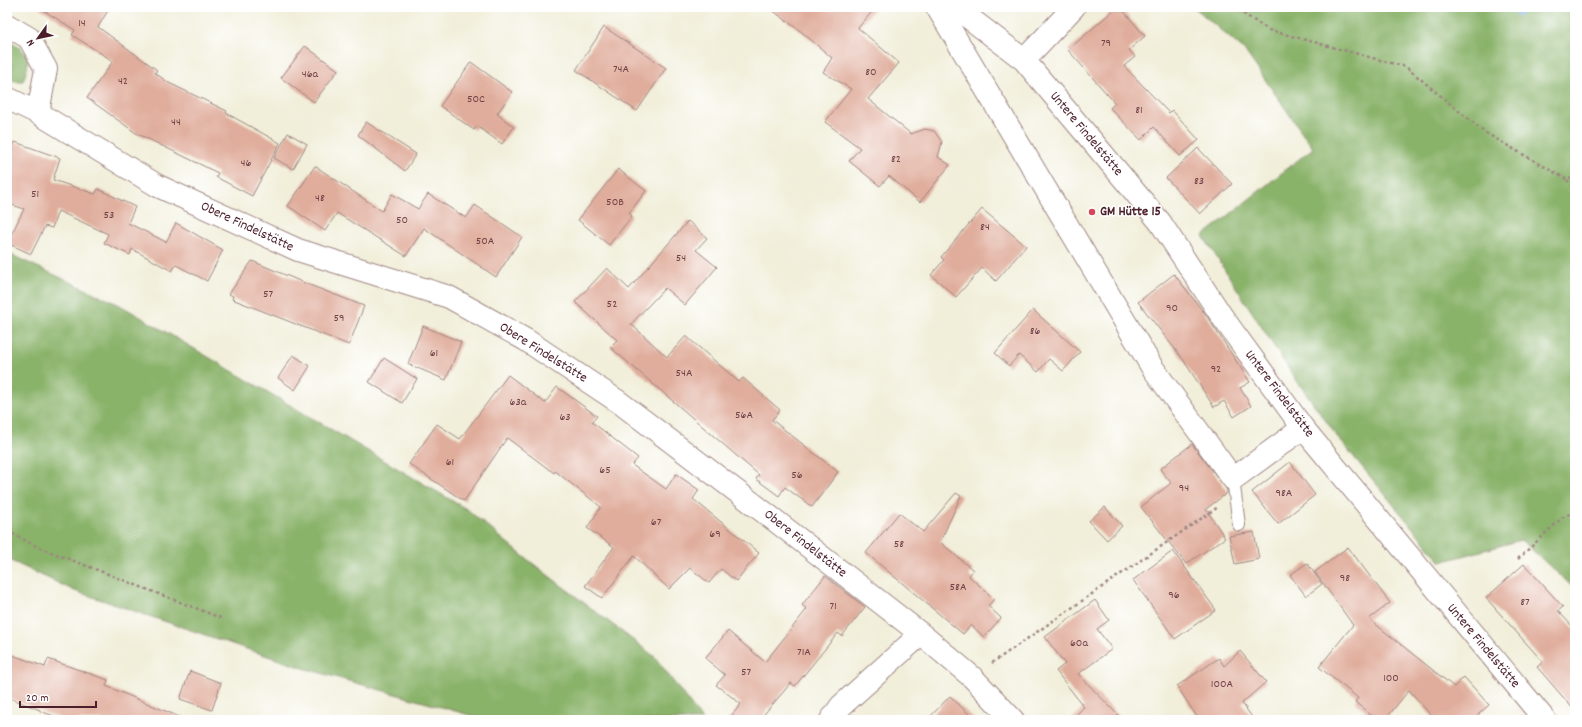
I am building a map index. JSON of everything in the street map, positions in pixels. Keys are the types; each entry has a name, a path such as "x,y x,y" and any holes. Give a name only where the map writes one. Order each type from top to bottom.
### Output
{"street":[{"path":"937,7 1152,367 1234,487 1303,428"},
{"name":"Untere Findelstätte","path":"955,7 1024,60 1160,222 1223,318 1303,428 1545,720"},
{"path":"1024,60 1074,7"},
{"path":"7,25 29,38 46,69 38,113"},
{"name":"Obere Findelstätte","path":"7,98 38,113 158,186 298,250 449,298 526,340 619,402 921,634 972,677 1013,720"},
{"path":"831,720 841,706 921,634"}],"lane":[{"path":"1234,487 1239,525"}],"path":[{"path":"1233,7 1269,30 1406,67 1484,132 1566,179 1575,189"},
{"path":"1566,179 1575,178"},
{"path":"972,677 1234,487"},
{"path":"1518,559 1562,518 1575,511"},
{"path":"7,531 38,547 221,618"}],"green space":[{"path":"1194,7 1575,7 1575,589 1521,540 1441,562 1339,439 1292,374 1203,236 1313,148 1245,51"},
{"path":"7,40 20,48 27,56 28,61 23,81 15,81 7,77"},
{"path":"7,253 120,305 468,510 523,556 655,657 702,720 483,720 303,668 75,591 7,559"}],"building":[{"path":"38,7 110,7 98,27 157,70 155,73 169,83 227,111 226,113 280,143 252,196 216,177 218,173 136,133 87,98 113,61 72,35 75,30"},
{"path":"768,7 876,7 858,28 899,63 868,99 911,134 925,129 934,131 942,142 938,157 950,165 920,202 889,176 880,186 849,161 860,148 825,122 851,89 823,72 832,58 803,33"},
{"path":"1117,7 1120,7 1145,36 1129,50 1135,57 1124,66 1169,113 1172,110 1199,140 1180,156 1154,127 1141,140 1110,108 1115,103 1068,50"},
{"path":"604,27 666,68 637,111 576,70"},
{"path":"305,46 338,70 314,102 281,78"},
{"path":"471,62 512,92 497,114 514,127 502,144 477,126 474,130 440,106"},
{"path":"366,122 416,154 405,171 358,135"},
{"path":"288,133 307,144 293,169 274,158"},
{"path":"15,142 60,158 53,180 95,194 98,189 135,207 128,223 166,242 176,223 223,250 207,281 176,265 172,271 132,249 130,255 104,243 108,234 58,211 52,228 45,226 31,254 7,243 24,209 7,203 7,166"},
{"path":"1198,148 1232,184 1200,214 1166,178"},
{"path":"315,166 382,211 392,194 418,209 428,194 466,218 475,205 522,237 496,277 424,228 406,256 337,213 325,231 288,206"},
{"path":"618,169 646,191 629,213 632,216 609,245 578,220"},
{"path":"982,209 1026,246 996,281 982,268 956,297 931,275 944,260 941,257"},
{"path":"688,221 707,238 696,250 717,267 685,305 665,288 631,324 667,357 686,336 739,382 743,378 780,410 772,420 838,472 812,507 785,487 779,496 756,479 759,475 610,347 617,340 575,302 607,268 629,289"},
{"path":"252,261 364,306 349,345 232,299 233,296 229,294"},
{"path":"1174,274 1206,315 1250,382 1240,388 1251,406 1234,417 1224,401 1214,407 1182,358 1138,302"},
{"path":"1033,310 1080,352 1063,371 1049,359 1038,372 1019,355 1009,366 995,353"},
{"path":"423,326 461,342 446,380 408,364"},
{"path":"293,355 310,366 295,390 278,378"},
{"path":"384,358 417,379 402,403 369,382"},
{"path":"508,375 545,403 557,387 597,416 592,422 638,458 632,465 666,489 676,474 699,490 693,499 759,553 736,581 721,569 709,583 690,568 669,589 634,556 602,598 585,586 614,547 587,528 601,507 555,471 554,473 507,438 464,501 409,464 437,424 460,439"},
{"path":"1192,444 1227,490 1227,493 1206,509 1225,538 1186,564 1141,507 1171,483 1160,469"},
{"path":"1290,462 1315,495 1278,524 1252,492"},
{"path":"956,493 961,496 940,542 973,570 969,576 994,599 988,606 1001,618 984,637 971,625 963,634 866,553 899,513 923,532"},
{"path":"1105,507 1122,526 1107,540 1089,521"},
{"path":"1254,532 1259,559 1235,564 1229,536"},
{"path":"1348,547 1390,603 1369,619 1454,687 1464,677 1489,705 1472,720 1435,720 1409,690 1385,720 1377,720 1355,702 1358,698 1319,667 1353,625 1315,572"},
{"path":"1173,551 1216,610 1175,639 1133,580"},
{"path":"1307,563 1322,584 1306,596 1290,575"},
{"path":"1524,564 1563,607 1558,611 1575,629 1575,711 1537,667 1543,662 1486,598"},
{"path":"825,576 865,607 842,636 838,633 795,686 791,683 759,720 728,720 741,704 716,685 725,675 705,658 728,631 765,662 807,609 802,605"},
{"path":"1095,600 1109,620 1097,629 1112,649 1078,674 1123,720 1071,720 1084,707 1056,671 1065,664 1045,637"},
{"path":"1240,651 1266,682 1242,703 1254,720 1199,720 1177,686 1219,658 1224,666"},
{"path":"7,653 45,667 48,659 108,680 106,686 187,720 65,720 40,711 7,697"},
{"path":"190,671 221,683 212,710 180,699"},
{"path":"950,696 975,720 927,720"}],"waterway":[{"path":"1509,7 1519,12"}],"place":[{"name":"GM Hütte 15","path":"1092,212"}]}
